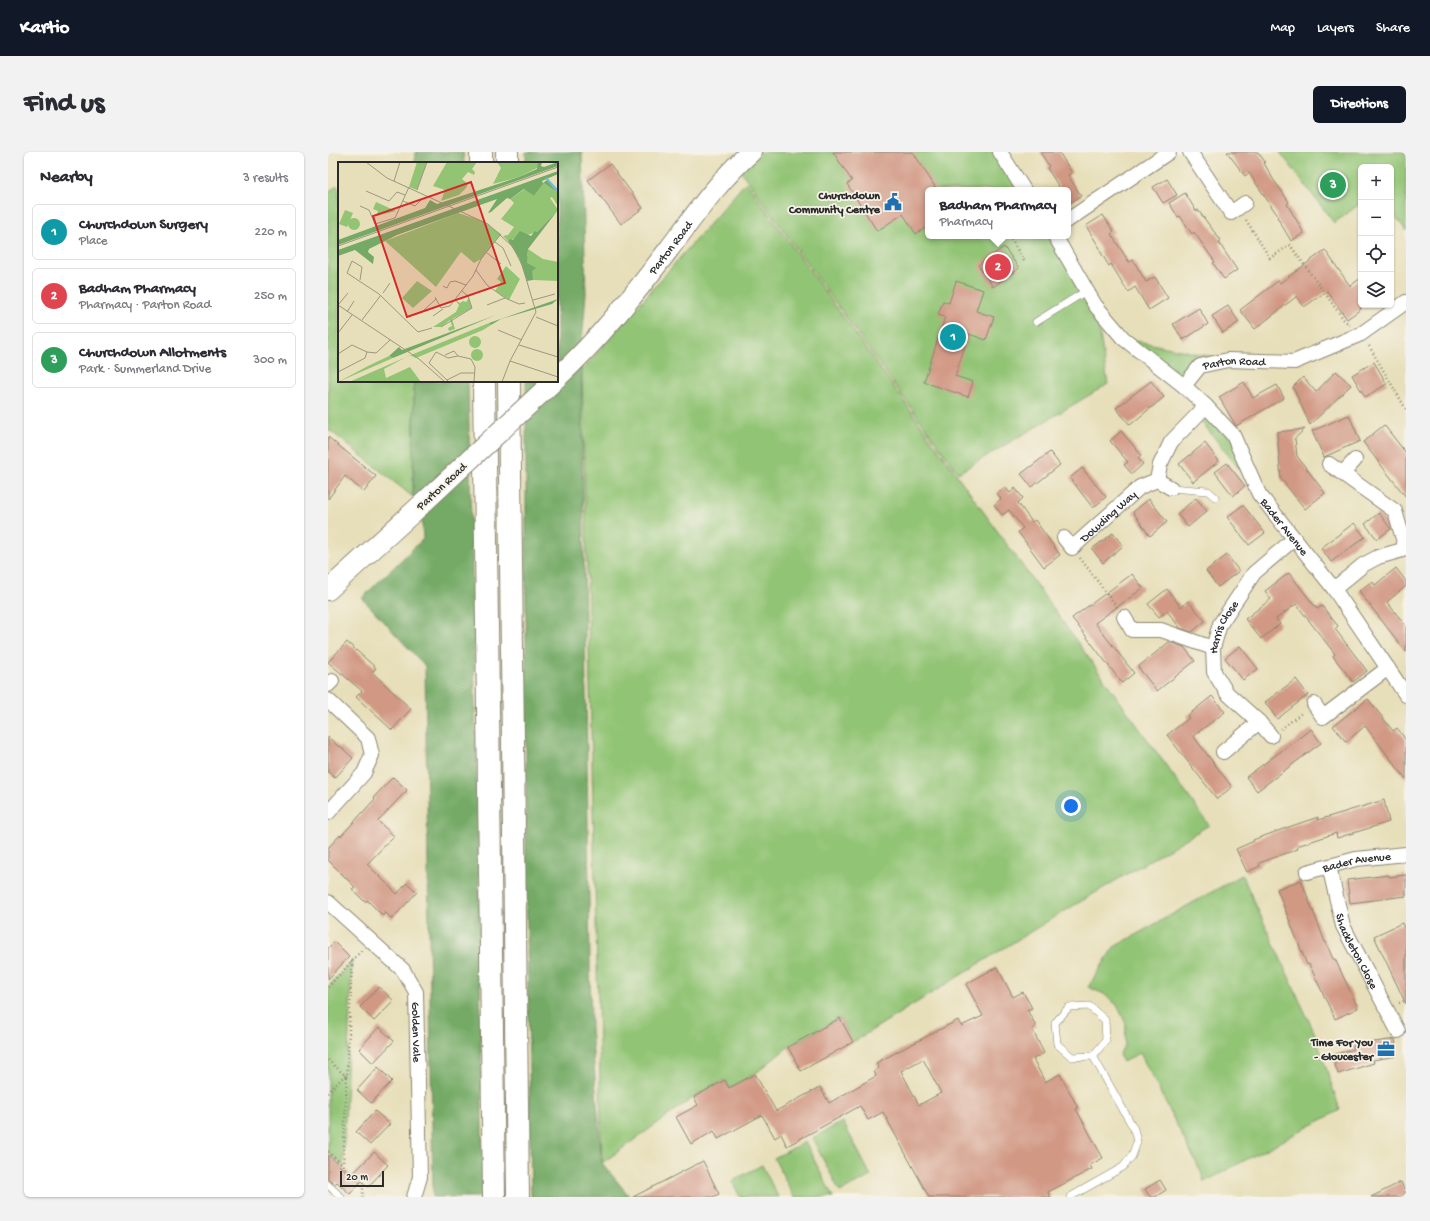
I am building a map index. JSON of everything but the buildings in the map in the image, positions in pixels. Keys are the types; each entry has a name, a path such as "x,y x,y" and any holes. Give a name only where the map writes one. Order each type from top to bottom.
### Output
{"highway":[{"path":"481,152 482,162"},
{"path":"484,382 494,1197"},
{"path":"509,382 518,1197"}],"street":[{"name":"Parton Road","path":"558,377 581,355 627,303 696,213 727,176 751,152"},
{"path":"1000,152 1022,187"},
{"path":"1071,218 1169,152"},
{"path":"1190,152 1231,213 1242,205"},
{"path":"1057,239 1095,305 1123,338 1184,386"},
{"name":"Parton Road","path":"1184,386 1200,366 1228,360 1294,362 1362,334 1406,302"},
{"name":"Parton Road","path":"328,590 553,382"},
{"name":"Bader Avenue","path":"1184,386 1206,406 1233,435 1259,494 1334,589 1406,695"},
{"path":"1171,488 1157,480 1160,465 1171,442 1206,406"},
{"path":"1343,474 1355,460"},
{"path":"1329,464 1395,511 1406,549 1378,557 1363,565 1334,589"},
{"name":"Dowding Way","path":"1068,543 1140,486 1157,480"},
{"name":"Harris Close","path":"1271,736 1259,722 1227,694 1214,672 1213,648 1220,624 1254,573 1294,539"},
{"path":"1124,617 1133,636 1161,630 1213,648"},
{"path":"1314,704 1323,717 1388,668"},
{"path":"328,700 368,738 372,755 364,773 328,813"},
{"path":"1223,752 1259,722"},
{"name":"Bader Avenue","path":"1308,872 1356,858 1406,854"},
{"name":"Shackleton Close","path":"1329,866 1344,926 1398,1031"},
{"name":"Golden Vale","path":"328,902 403,970 416,992 420,1177 414,1197"}],"lane":[{"path":"1036,322 1086,291"},
{"path":"1171,488 1208,490 1214,497"},
{"path":"1089,1006 1105,1020 1106,1040 1093,1056 1072,1057 1056,1044 1055,1023 1069,1007 1089,1006"},
{"path":"1070,1197 1123,1167 1132,1156 1137,1142 1134,1129 1093,1056"},
{"path":"328,1185 341,1197"}],"path":[{"path":"1242,205 1270,258 1290,245 1344,320 1362,334 1406,409"},
{"path":"1011,239 1024,261"},
{"path":"1068,543 1124,617"},
{"path":"1271,736 1314,704"},
{"path":"328,987 371,941"},
{"path":"343,1166 352,961"},
{"path":"328,1060 346,1076"},
{"path":"328,1093 346,1076"},
{"path":"328,1152 363,1186 363,1197"}],"green space":[{"path":"415,152 463,152 464,162 415,162"},
{"path":"526,152 582,152 586,293 581,355 591,1029 602,1163 630,1197 531,1197 526,863 526,382 558,382 558,162 526,162"},
{"path":"751,152 1000,152 1022,187 925,187 925,239 1057,239 1095,305 1108,384 958,473 737,166"},
{"path":"1280,152 1406,152 1406,231 1394,214 1394,164 1358,164 1358,205 1334,223"},
{"path":"746,182 1209,825 1043,924 853,1042 840,1018 788,1047 755,1074 729,1088 725,1080 694,1097 602,1163 582,370"},
{"path":"337,186 338,187 338,382 414,382 413,497 328,429 328,192"},
{"path":"1123,338 1228,360 1200,366 1184,386"},
{"path":"414,382 468,382 479,888 483,1197 433,1197 425,666 362,598 423,539 421,505 413,497"},
{"path":"1206,406 1233,435 1259,494 1197,416"},
{"path":"1242,875 1315,1034 1340,1110 1204,1182 1201,1172 1140,1053 1123,1062 1119,1055 1125,1044 1126,1024 1117,1005 1104,994 1088,987 1114,947"},
{"path":"352,961 343,1166 328,1152 328,987"},
{"path":"843,1122 871,1176 840,1192 812,1138"},
{"path":"805,1142 833,1197 794,1197 774,1158"},
{"path":"762,1165 778,1197 740,1197 732,1181"}],"place":[{"name":"Churchdown Allotments","path":"1333,185"},
{"name":"Churchdown Community Centre","path":"893,202"},
{"name":"Badham Pharmacy","path":"998,267"},
{"name":"Churchdown Surgery","path":"953,337"},
{"name":"Time For You - Gloucester","path":"1386,1049"}]}
